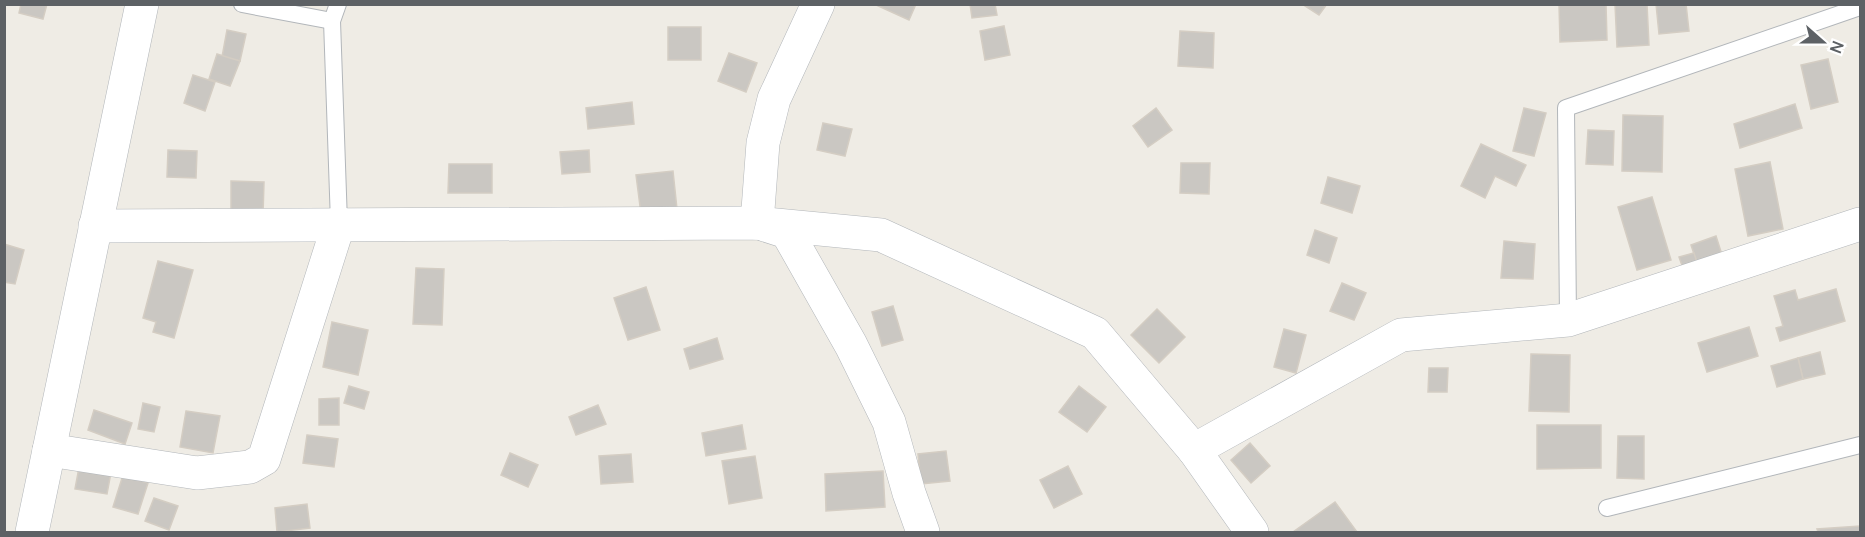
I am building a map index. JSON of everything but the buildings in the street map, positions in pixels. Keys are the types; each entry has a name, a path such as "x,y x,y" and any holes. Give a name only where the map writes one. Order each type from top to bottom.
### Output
{"street":[{"path":"32,532 142,4"},
{"path":"757,223 763,143 774,99 819,4"},
{"path":"95,226 339,223 549,225 757,223 881,235 1095,333 1194,450 1252,532"},
{"path":"49,450 197,473 250,467 264,459 339,223"},
{"path":"757,223 787,232 851,345 889,422 923,532"},
{"path":"1194,450 1401,335 1568,320 1860,224"}],"lane":[{"path":"242,4 332,21"},
{"path":"338,4 332,21 339,223"},
{"path":"1568,320 1566,108 1860,8"},
{"path":"1607,508 1860,445"}]}
